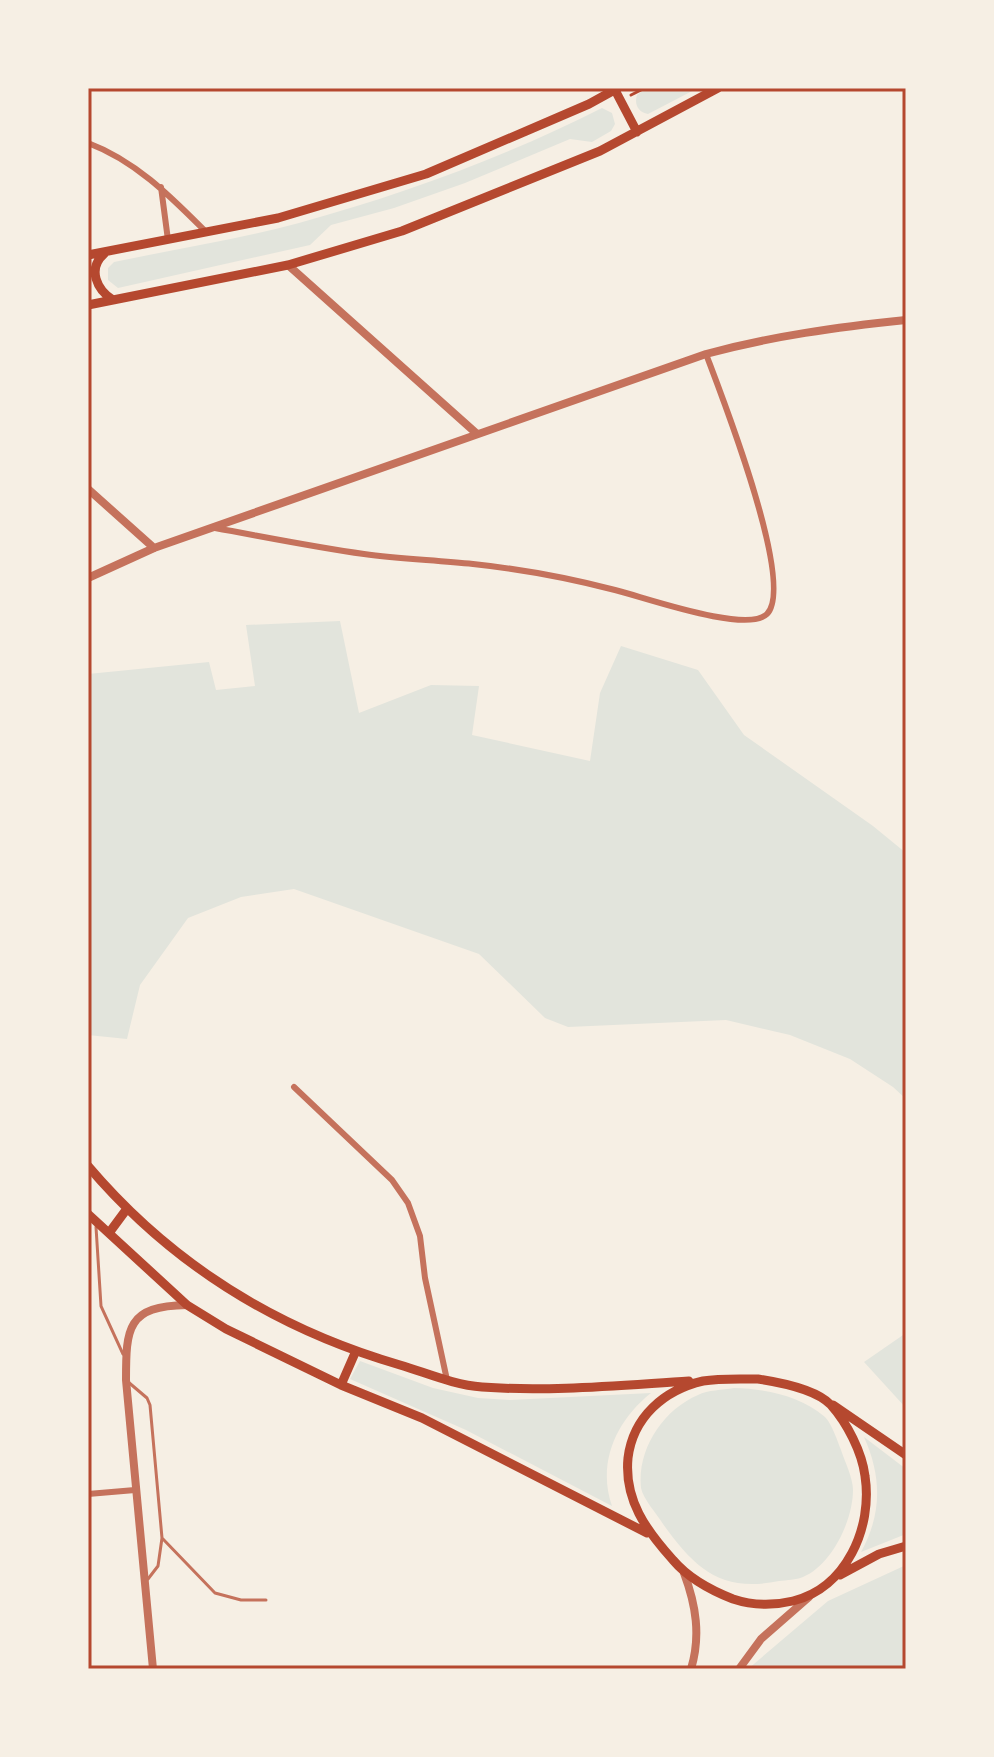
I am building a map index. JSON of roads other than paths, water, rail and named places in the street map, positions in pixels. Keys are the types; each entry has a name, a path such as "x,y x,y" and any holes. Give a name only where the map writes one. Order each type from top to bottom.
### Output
{"main road":[{"path":"88,305 288,265 402,231 600,151 718,88"},
{"path":"88,255 278,218 426,174 589,104 616,89 637,132"},
{"path":"106,252 98,259 96,281 102,293 113,300"},
{"path":"88,1166 126,1210 188,1262 233,1294 306,1333 355,1353 480,1387 758,1379 790,1384 830,1403 906,1455"},
{"path":"109,1233 126,1210"},
{"path":"88,1214 187,1305 226,1329 341,1385 422,1418 650,1534"},
{"path":"341,1385 355,1353"},
{"path":"706,1380 679,1388 661,1399 641,1419 630,1447 626,1474 634,1506 650,1534 684,1573 716,1593 748,1604 776,1605 809,1597 879,1554 906,1546"},
{"path":"830,1403 855,1442 865,1476 863,1519 857,1543 837,1577"}],"street":[{"path":"88,143 105,150 161,187 206,232"},
{"path":"161,187 168,240"},
{"path":"288,265 476,433"},
{"path":"88,578 154,548 706,354 817,330 906,320"},
{"path":"212,528 366,554 476,564 612,589 718,618 745,622 760,619 768,613 775,591 756,496 743,451 706,354"},
{"path":"88,489 154,548"},
{"path":"294,1087 392,1180 408,1203 420,1236 447,1380"},
{"path":"153,1669 126,1380 128,1332 146,1312 164,1306 187,1305"},
{"path":"88,1494 135,1490"},
{"path":"684,1573 697,1623 697,1649 691,1669"},
{"path":"739,1669 761,1639 809,1597"}],"lane":[{"path":"96,1223 101,1306 126,1359"},
{"path":"126,1380 147,1398 150,1405 162,1538 158,1566 145,1582"},
{"path":"162,1538 215,1593 241,1600 266,1600"}]}
